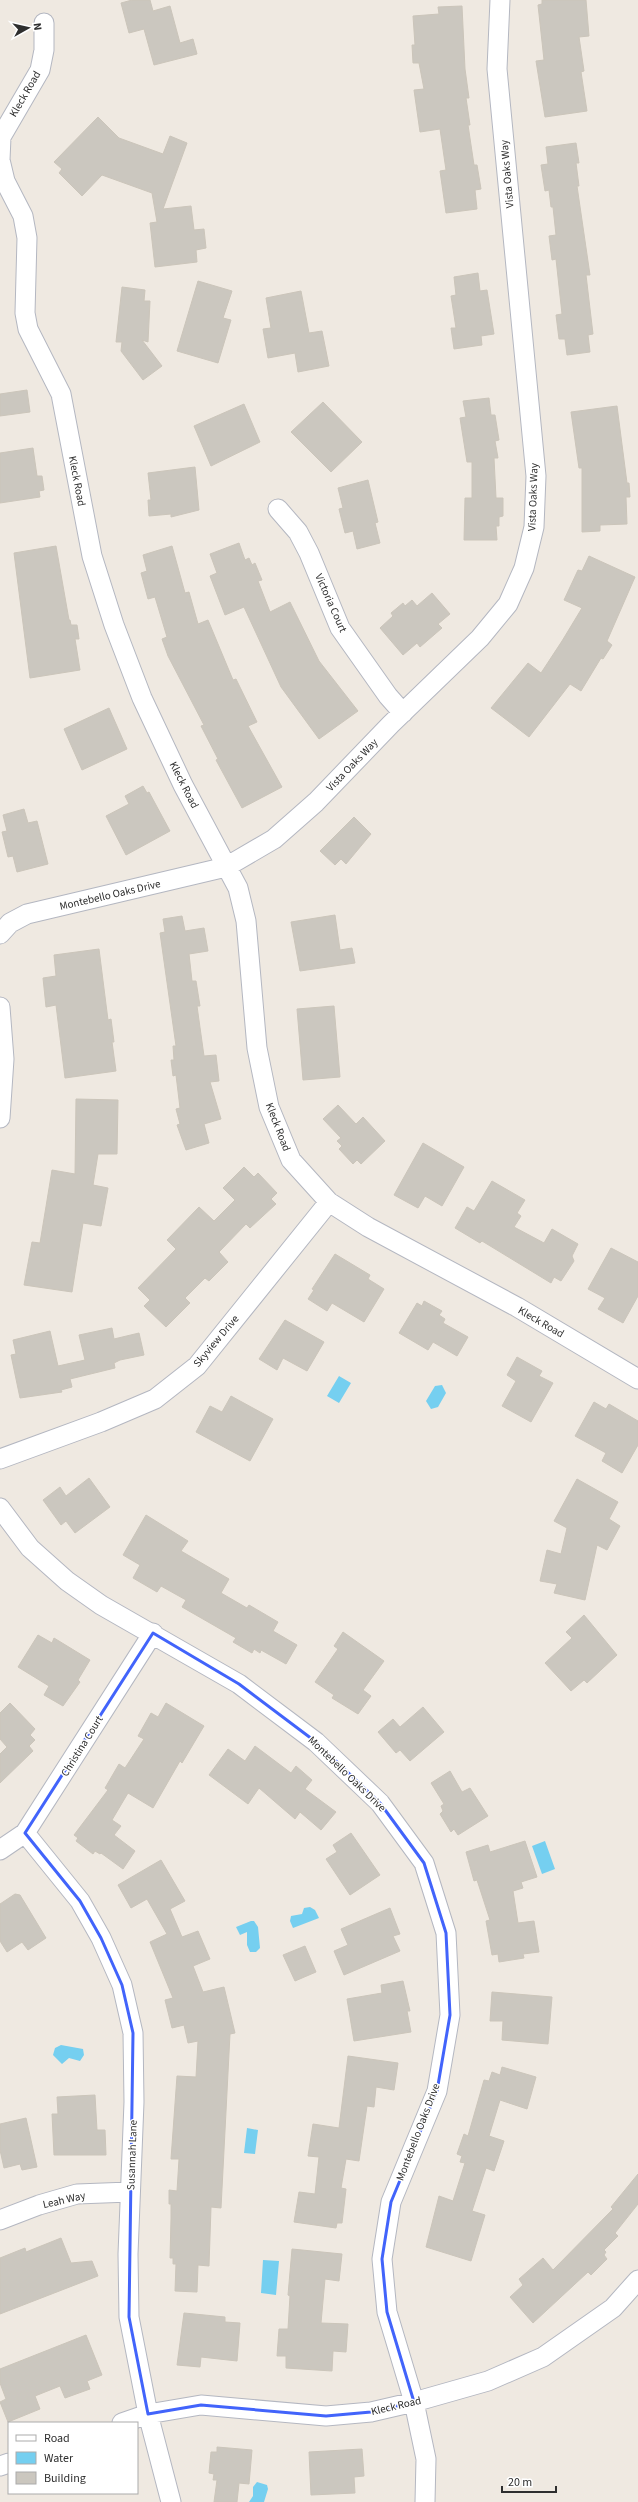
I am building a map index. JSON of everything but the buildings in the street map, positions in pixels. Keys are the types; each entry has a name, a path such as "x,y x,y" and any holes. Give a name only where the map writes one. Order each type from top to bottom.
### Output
{"street":[{"name":"Vista Oaks Way","path":"226,867 274,839 316,802 403,713 480,638 508,604 524,568 534,528 536,476 498,70 500,0"},
{"name":"Kleck Road","path":"44,23 44,50 40,70 1,137 0,160 5,181 23,216 27,238 25,313 28,328 61,394 92,556 114,625 142,698 183,785 238,888 246,921 256,1048 268,1107 291,1160 329,1202 368,1227 517,1307 638,1379"},
{"name":"Victoria Court","path":"278,509 298,532 309,553 340,628 384,690 403,713"},
{"name":"Montebello Oaks Drive","path":"0,934 10,923 27,914 226,867"},
{"path":"0,1007 2,1059 0,1118"},
{"name":"Skyview Drive","path":"0,1459 101,1422 155,1399 197,1366 329,1202"},
{"name":"Montebello Oaks Drive","path":"0,1508 30,1548 67,1581 101,1605 153,1632 239,1684 316,1742 380,1804 424,1863 446,1933 450,2015 437,2091 391,2202 382,2259 387,2312 414,2402 426,2459 425,2502"},
{"name":"Christina Court","path":"0,1850 26,1833 153,1632"},
{"name":"Susannah Lane","path":"26,1833 80,1900 101,1938 122,1985 133,2033 134,2102 130,2192 129,2317 148,2414 170,2502"},
{"name":"Leah Way","path":"0,2220 39,2205 77,2194 130,2192"},
{"name":"Kleck Road","path":"125,2422 148,2414 200,2405 326,2416 371,2412 414,2402 488,2381 543,2357 613,2308 638,2280"}],"highlighted area":[{"path":"153,1633 239,1684 316,1742 380,1803 424,1863 446,1933 450,2015 437,2091 391,2202 382,2259 387,2312 414,2402 371,2412 326,2416 201,2405 148,2414 129,2317 133,2033 122,1985 101,1938 80,1901 25,1833"}],"water":[{"path":"339,1376 351,1383 339,1403 327,1396"},
{"path":"442,1385 446,1393 438,1407 431,1409 426,1401 435,1386"},
{"path":"545,1841 555,1869 542,1874 532,1846"},
{"path":"310,1907 315,1910 319,1918 293,1928 290,1921 291,1916 302,1914 304,1908"},
{"path":"254,1921 258,1927 260,1948 256,1952 250,1952 247,1945 247,1932 240,1935 236,1927"},
{"path":"61,2045 83,2049 84,2055 80,2061 69,2058 62,2064 53,2055 55,2048"},
{"path":"247,2128 258,2130 255,2154 244,2153"},
{"path":"263,2260 279,2261 276,2295 261,2293"},
{"path":"257,2482 267,2485 268,2489 264,2502 249,2502 253,2496 253,2487"}]}
